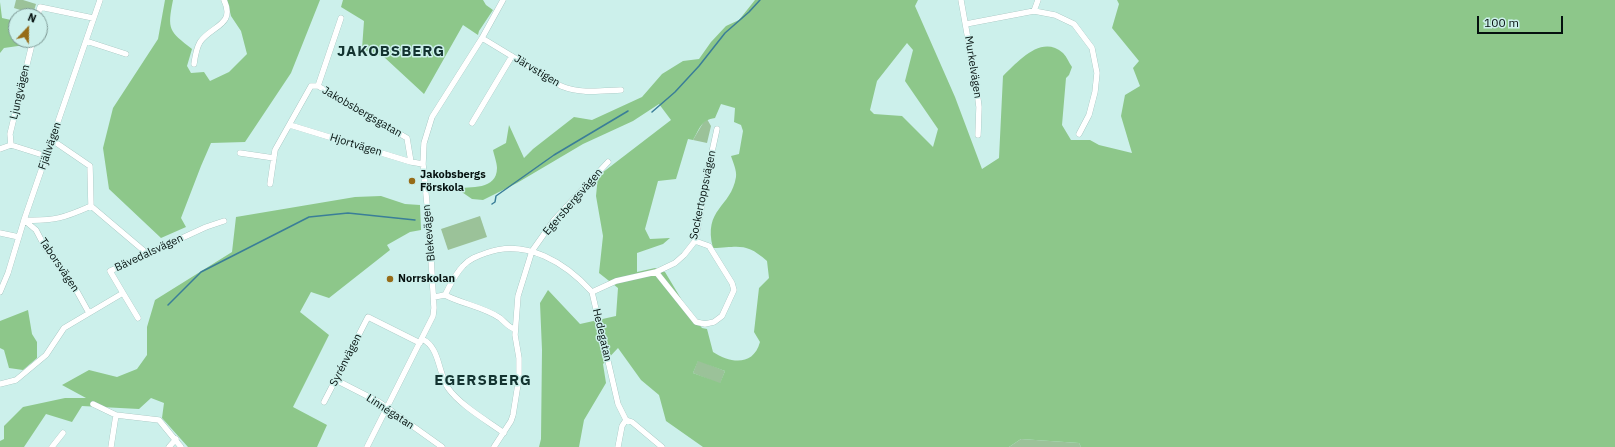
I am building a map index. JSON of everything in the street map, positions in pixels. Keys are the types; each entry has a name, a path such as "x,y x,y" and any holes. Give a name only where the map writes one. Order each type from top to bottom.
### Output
{"street":[{"name":"Fjällvägen","path":"0,292 8,273 24,220 100,0"},
{"path":"194,64 200,43 228,16 224,0"},
{"name":"Blekevägen","path":"367,447 388,409 433,316 434,297 423,164 424,143 432,117 482,38 503,0"},
{"name":"Murkelvägen","path":"961,0 977,90 979,107 978,135"},
{"path":"1034,11 1038,0"},
{"path":"48,9 94,18"},
{"path":"966,24 1034,11 1055,15 1074,24 1092,48 1097,73 1095,92 1089,115 1079,134"},
{"path":"270,184 275,150 312,86 318,86 341,18"},
{"name":"Järvstigen","path":"482,38 568,88 590,92 621,90"},
{"path":"86,42 126,54"},
{"name":"Ljungvägen","path":"10,145 10,134 31,48"},
{"path":"472,123 512,56"},
{"name":"Jakobsbergsgatan","path":"318,86 407,138 411,162"},
{"name":"Hjortvägen","path":"290,125 411,162 423,164"},
{"name":"Sockertoppsvägen","path":"592,292 616,281 656,272 675,263 684,255 695,241 717,129"},
{"path":"52,140 90,166 91,206 143,250"},
{"path":"0,149 10,145 46,156"},
{"path":"240,153 274,158"},
{"name":"Egersbergsvägen","path":"494,447 511,422 513,415 519,378 519,358 515,329 518,296 532,251 554,220 608,162"},
{"path":"24,220 48,221 66,217 91,206"},
{"name":"Taborsvägen","path":"24,220 36,230 46,249 74,286 90,313"},
{"name":"Bävedalsvägen","path":"123,293 110,271 206,227 224,221"},
{"path":"0,233 19,237"},
{"path":"656,272 696,322 705,324 714,322 722,316 734,290 732,283 709,246 695,241"},
{"path":"445,295 453,279 463,266 474,257 495,250 519,248 532,251 563,266 579,278 592,292"},
{"name":"Hedegatan","path":"592,292 618,404 626,420"},
{"path":"0,384 16,380 46,355 64,328 123,293 138,318"},
{"path":"434,297 445,295 486,311 500,318 515,329"},
{"name":"Syrénvägen","path":"324,402 368,317 421,341"},
{"path":"421,341 428,343 434,350 444,381 453,394 504,433"},
{"name":"Linnégatan","path":"336,380 379,402 442,447"},
{"path":"93,404 116,415 159,420 181,447"},
{"path":"111,447 116,415"},
{"path":"618,447 622,426 626,420 632,422 662,447"},
{"path":"54,446 63,433"},
{"path":"169,447 176,440"}],"green space":[{"path":"16,0 23,0 36,4 35,8 14,8"},
{"path":"165,0 173,0 170,24 174,33 192,49 187,66 191,73 204,72 210,81 229,72 247,54 241,31 231,16 227,0 320,0 291,73 245,142 211,143 181,218 186,227 161,238 109,189 103,148 113,108 158,39"},
{"path":"343,0 483,0 486,5 493,10 479,31 478,35 463,25 424,94 384,57 362,49 364,21 341,7"},
{"path":"755,0 918,0 915,6 955,97 982,169 999,158 1003,76 1030,52 1038,48 1046,47 1055,48 1063,53 1072,67 1066,78 1062,125 1071,140 1090,140 1099,145 1132,153 1121,116 1125,95 1140,86 1133,68 1139,61 1112,28 1119,4 1117,0 1615,0 1615,447 1081,447 1079,443 1021,439 1009,447 703,447 666,421 659,395 641,380 618,348 603,364 606,383 584,420 579,447 539,447 541,439 542,350 540,303 548,290 580,324 616,316 618,288 599,273 603,236 596,196 598,176 671,120 659,104 633,121 583,144 517,183 483,200 472,199 456,188 482,186 493,180 496,175 497,168 493,150 506,143 509,125 524,158 533,149 574,117 592,120 642,97 662,74 683,61 699,59 711,42 726,26 739,20","holes":["907,43 913,50 905,81 938,129 933,147 902,116 874,114 870,110 877,81","721,104 735,108 734,122 741,125 743,131 739,154 731,156 735,166 736,175 733,187 729,196 715,216 712,224 711,235 713,248 748,248 767,261 769,278 759,288 754,332 760,342 757,350 752,356 747,359 740,360 727,359 713,352 707,329 702,328 689,312 665,272 655,268 637,272 637,253 663,244 670,238 650,239 645,229 658,181 676,179 688,139 693,140 699,128 710,119 715,118","698,361 725,371 720,383 693,373"]},
{"path":"0,2 2,18 8,19 8,47 4,48 0,53"},
{"path":"707,119 711,126 707,143 693,140 703,123"},
{"path":"381,196 405,204 420,205 421,230 410,232 387,245 390,250 329,298 311,292 300,312 329,335 293,407 327,425 317,447 188,447 162,418 164,403 151,398 139,409 82,406 72,422 46,414 24,447 0,447 0,441 4,439 4,426 23,407 65,398 86,398 62,385 89,370 117,377 137,369 147,355 147,327 155,300 232,252 236,217 355,197"},
{"path":"480,216 487,237 448,250 441,229"},
{"path":"28,310 32,334 37,342 37,358 23,370 9,368 4,350 0,348 0,321"},
{"path":"698,360 725,371 720,384 693,373"},
{"path":"1021,439 1079,443 1081,447 1009,447"}],"waterway":[{"path":"652,112 675,92 699,66 725,33 760,0"},
{"path":"492,204 495,202 496,196 554,155 628,111"},
{"path":"168,305 201,272 309,217 348,213 415,220"}],"place":[{"name":"Jakobsbergs Förskola","path":"412,181"},
{"name":"Norrskolan","path":"390,279"}],"district":[{"name":"JAKOBSBERG","path":"391,52"},
{"name":"EGERSBERG","path":"483,381"}]}
